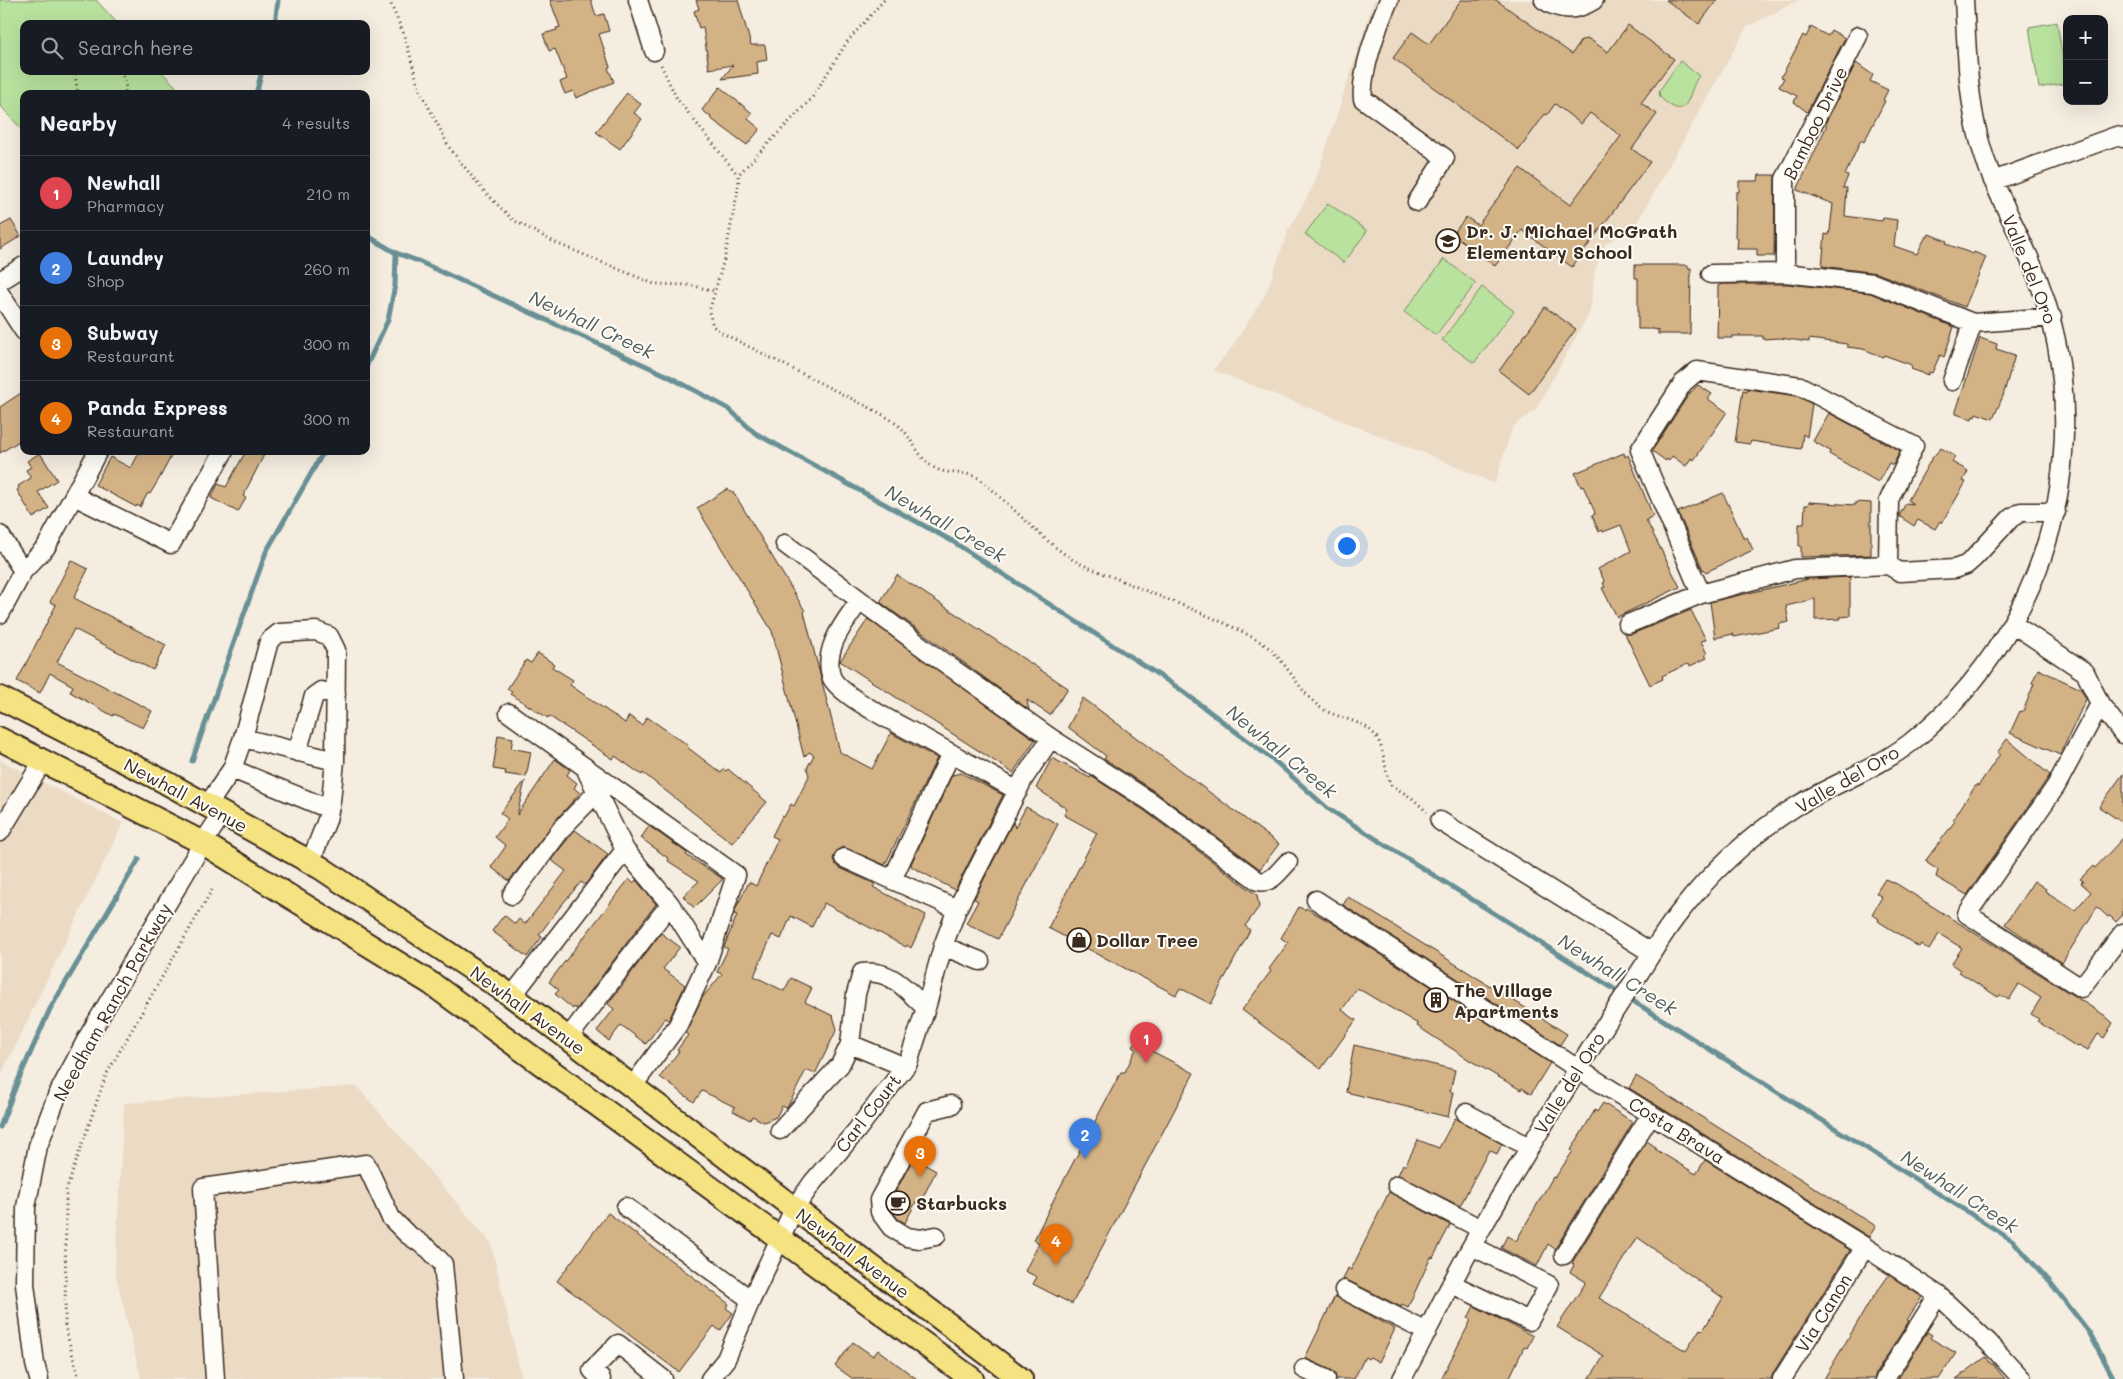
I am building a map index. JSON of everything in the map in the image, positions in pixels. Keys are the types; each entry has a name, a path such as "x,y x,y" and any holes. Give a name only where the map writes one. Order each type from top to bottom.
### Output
{"main road":[{"name":"Newhall Avenue","path":"0,698 215,810 310,863 512,996 1021,1379"},
{"name":"Newhall Avenue","path":"0,740 203,843 432,984 972,1379"}],"street":[{"path":"638,0 654,51"},
{"path":"1389,0 1382,16 1362,85 1363,99 1445,158 1417,202"},
{"path":"1544,0 1561,8 1573,9 1583,2"},
{"name":"Valle del Oro","path":"1402,1379 1481,1229 1596,1038 1676,916 1705,882 1741,847 1768,826 1798,806 1867,770 1909,743 1948,707 1978,674 2013,624 2040,566 2056,512 2063,457 2065,421 2061,365 2052,317 2032,263 1993,182 1978,137 1971,89 1964,0"},
{"name":"Bamboo Drive","path":"1785,273 1785,179 1858,36"},
{"path":"1993,182 2116,136 2123,138"},
{"path":"0,281 20,268"},
{"path":"1711,274 1785,273 1873,284 1972,323 2052,317"},
{"path":"0,294 20,325"},
{"path":"1952,382 1972,323"},
{"path":"1701,594 1640,450 1683,383 1697,371 1800,386 1914,446 1889,500 1888,565"},
{"path":"0,614 7,585 46,546 96,455"},
{"path":"74,496 171,544 222,455"},
{"path":"1628,624 1701,594 1795,569 1888,565 1900,572 1954,570 1966,565 2011,518 2021,512 2056,512"},
{"path":"0,535 23,571"},
{"path":"785,544 1051,738 1151,802 1258,881 1271,880 1288,862"},
{"path":"860,600 835,638 830,654 832,678 844,690 881,716 1018,791"},
{"path":"2013,624 2085,672 2100,704 2123,734"},
{"name":"Needham Ranch Parkway","path":"39,1379 35,1364 25,1284 26,1207 38,1146 58,1096 89,1035 203,843 243,738 269,641 279,633 316,631 329,636 336,650 335,761 327,820 310,863"},
{"path":"296,752 314,696 321,691 336,694"},
{"path":"2100,704 2056,786 1967,914 2081,988 2123,933"},
{"path":"509,713 584,768 602,788 736,875 707,963 678,1025 632,1087"},
{"path":"243,738 335,761"},
{"name":"Carl Court","path":"710,1379 726,1360 751,1300 794,1209 813,1182 857,1130 908,1063 926,1008 942,946 957,909 1018,791 1051,738"},
{"path":"892,880 951,753"},
{"path":"0,832 43,761"},
{"path":"232,770 329,809"},
{"path":"602,788 625,850 670,904 707,963"},
{"path":"512,895 563,826 602,788"},
{"path":"1440,821 1649,957"},
{"path":"512,996 625,850"},
{"path":"844,858 957,909"},
{"name":"Costa Brava","path":"1316,900 1578,1069 1865,1247 1938,1295 1989,1343 2022,1379"},
{"path":"568,1038 670,904"},
{"path":"942,946 980,961"},
{"path":"780,1130 840,1065 850,1044 856,994 862,973 875,971 893,978 926,1008"},
{"path":"850,1044 904,1068"},
{"path":"936,1236 920,1239 907,1237 891,1227 880,1212 879,1200 927,1111 951,1105"},
{"path":"1466,1113 1529,1148"},
{"path":"1564,1255 1651,1114"},
{"path":"215,1379 203,1188 366,1164 391,1218 407,1234 429,1249 443,1264 454,1379"},
{"path":"1397,1185 1481,1229"},
{"path":"626,1207 751,1300"},
{"path":"1452,1284 1529,1321 1549,1285 1472,1246"},
{"name":"Via Canon","path":"1782,1379 1865,1247"},
{"path":"1344,1290 1426,1332"},
{"path":"1885,1379 1938,1295"},
{"path":"601,1379 592,1370 618,1344 663,1379"},
{"path":"1304,1369 1326,1379"}],"path":[{"path":"388,0 405,37 419,88 449,147 481,188 514,220 556,243 654,284 689,285 715,291"},
{"path":"738,175 812,98 847,42 884,0"},
{"path":"654,51 677,99 738,175 739,184 725,256 709,312 712,326 720,332 793,367 889,419 906,434 922,459 936,469 947,473 969,474 980,480 1034,530 1072,559 1224,624 1260,642 1284,663 1313,702 1323,710 1362,724 1373,732 1380,744 1391,785 1412,798 1440,821"},
{"path":"75,75 77,90"},
{"path":"123,75 126,90"},
{"path":"79,1379 65,1327 66,1191 106,1075 212,890"}],"shaded area":[{"name":"Dr. J. Michael McGrath Elementary School","path":"1374,0 1799,0 1747,27 1634,228 1606,243 1595,270 1590,312 1535,411 1516,424 1511,431 1495,484 1434,457 1213,370 1232,347 1265,295 1288,232 1286,230 1288,227 1290,228 1315,182"},
{"path":"0,760 123,823 0,1077"},
{"path":"357,1086 491,1243 522,1379 141,1379 115,1272 124,1103"}],"green space":[{"path":"0,0 96,0 114,20 20,20 20,75 165,75 179,90 20,90 20,128 0,105"},
{"path":"2057,22 2063,59 2063,84 2039,88 2029,27"},
{"path":"1680,61 1699,76 1687,103 1683,107 1677,108 1660,97 1659,91"},
{"path":"1328,203 1367,231 1344,263 1305,234"},
{"path":"1444,259 1476,283 1436,335 1404,312"},
{"path":"1482,287 1514,311 1474,363 1442,340"}],"building":[{"path":"550,0 591,0 596,16 604,14 609,31 599,34 610,67 608,68 614,82 576,98 573,91 565,94 560,82 567,79 555,49 549,51 543,34 557,30 556,28 560,27"},
{"path":"696,0 738,0 751,45 765,45 767,60 757,62 758,74 722,79 733,65 709,69 703,27 699,28 694,11 699,9"},
{"path":"1461,0 1496,0 1572,54 1581,40 1589,39 1608,52 1628,25 1674,59 1641,103 1657,114 1632,149 1650,162 1572,267 1522,230 1495,266 1453,234 1466,217 1478,225 1520,168 1570,205 1621,136 1590,113 1581,124 1555,104 1547,115 1545,114 1519,150 1393,58 1412,32 1429,44"},
{"path":"1666,0 1717,0 1699,24"},
{"path":"1811,27 1828,36 1831,30 1845,38 1807,112 1794,102 1797,96 1779,87 1784,78 1781,77 1803,35 1806,37"},
{"path":"1856,63 1873,75 1870,81 1888,90 1883,100 1885,101 1864,142 1861,140 1845,175 1848,176 1843,188 1847,188 1845,216 1882,221 1883,218 1897,220 1894,246 1917,254 1926,236 1928,237 1929,234 1947,241 1946,243 1949,245 1986,257 1965,307 1877,273 1822,266 1825,234 1829,235 1833,204 1797,190 1826,127 1826,122"},
{"path":"720,87 752,113 748,119 760,129 747,145 702,110"},
{"path":"627,93 641,104 634,113 642,119 620,149 596,132"},
{"path":"1759,175 1775,175 1774,256 1757,256 1757,249 1737,249 1738,238 1735,238 1736,192 1739,192 1739,181 1758,181"},
{"path":"11,220 20,237 0,249 0,226"},
{"path":"1635,265 1688,265 1688,268 1691,268 1690,334 1658,334 1658,330 1638,329 1638,278 1635,278"},
{"path":"1722,284 1788,284 1870,293 1954,327 1944,357 1940,355 1932,373 1929,372 1928,375 1911,369 1912,366 1909,364 1863,349 1847,347 1847,344 1809,339 1809,342 1780,338 1763,339 1763,336 1717,338 1718,286"},
{"path":"1545,307 1576,329 1529,394 1499,371"},
{"path":"1980,338 1997,344 1996,349 2015,355 2003,396 1993,419 1976,413 1972,419 1956,414"},
{"path":"1698,385 1712,394 1708,399 1727,412 1694,460 1691,458 1686,466 1672,456 1669,461 1667,459 1666,461 1652,451 1689,394"},
{"path":"1748,389 1797,396 1812,404 1807,437 1803,434 1801,449 1751,441 1750,444 1735,442 1743,390 1747,391"},
{"path":"20,394 20,440 0,453 0,407"},
{"path":"1829,413 1900,451 1893,465 1889,463 1878,482 1829,454 1830,451 1813,441"},
{"path":"1941,448 1955,456 1952,462 1968,471 1963,481 1966,482 1942,523 1940,521 1935,529 1918,520 1914,526 1899,516 1906,503 1913,504 1908,500 1932,458"},
{"path":"1624,453 1625,457 1628,455 1653,516 1646,520 1680,587 1617,617 1602,588 1605,587 1603,583 1605,582 1598,569 1631,551 1621,525 1599,532 1592,515 1595,514 1594,510 1575,473"},
{"path":"37,455 41,455 57,480 38,492 49,508 33,518 17,490 18,486 31,478 26,470 31,467 27,461"},
{"path":"138,455 172,455 150,494 148,493 140,507 137,505 136,507 95,485 110,457 131,468"},
{"path":"244,455 264,455 243,496 246,498 238,512 211,498 218,484 226,487"},
{"path":"727,489 734,493 805,611 840,752 872,769 891,733 937,758 885,865 843,847 837,850 833,859 840,868 875,884 873,887 926,915 911,948 824,903 812,927 791,916 781,939 772,935 754,976 784,991 791,978 812,988 805,1002 833,1016 837,1029 815,1074 806,1070 788,1106 786,1108 782,1106 776,1117 764,1122 752,1116 750,1120 733,1111 735,1107 702,1091 694,1102 660,1077 688,1035 685,1033 702,998 722,974 717,972 728,949 724,947 737,915 734,914 736,908 749,882 756,886 778,839 772,836 782,816 784,817 791,804 794,806 809,776 807,768 814,755 809,752 804,757 772,631 697,508"},
{"path":"1723,493 1744,539 1747,537 1753,550 1706,572 1703,570 1678,512"},
{"path":"1809,502 1856,505 1856,502 1871,503 1871,555 1801,557 1799,524 1804,524 1805,505 1808,505"},
{"path":"71,560 88,569 74,598 166,645 153,670 74,629 57,662 152,711 143,728 114,714 113,716 70,692 73,686 50,673 40,693 17,681 56,605 50,602"},
{"path":"897,575 1068,688 1050,715 1027,700 1029,710 880,602"},
{"path":"1850,577 1850,616 1840,617 1841,619 1815,620 1815,599 1786,606 1789,622 1779,624 1780,628 1734,637 1733,634 1715,638 1710,602 1809,579"},
{"path":"1691,610 1706,640 1701,641 1707,658 1690,666 1689,664 1685,665 1662,676 1663,679 1650,685 1625,634 1632,634"},
{"path":"868,619 1035,740 1013,773 840,661"},
{"path":"538,653 554,664 552,667 573,680 570,685 625,723 629,716 642,725 647,717 688,745 687,747 721,773 724,769 726,771 728,769 767,802 732,843 643,773 642,775 615,756 613,759 549,716 548,718 510,694 512,692 507,689 526,660 531,663"},
{"path":"2038,669 2081,689 2086,699 2060,755 2010,733 2020,711 2022,712 2024,709"},
{"path":"1083,698 1279,844 1260,869 1157,793 1104,759 1106,756 1068,727"},
{"path":"498,735 513,738 511,748 531,752 526,777 505,774 506,771 493,769"},
{"path":"2007,739 2050,775 1967,895 1936,877 1938,870 1927,863 1928,861 1926,860 1955,821 1953,820 1969,795 1977,784 1978,786 2000,754 1997,753"},
{"path":"1052,758 1090,778 1091,776 1145,811 1257,895 1259,907 1245,926 1250,930 1211,1004 1180,988 1176,995 1048,928 1097,833 1064,815 1067,809 1036,788"},
{"path":"555,759 570,770 567,775 577,783 574,788 580,793 555,821 509,881 491,867 506,846 495,837 508,819 500,813 525,781 517,815"},
{"path":"961,773 1003,795 955,890 912,867 911,864 952,775"},
{"path":"2123,774 2123,823 2099,807"},
{"path":"1026,807 1058,824 998,939 966,923 978,901 974,899 1013,822 1015,828"},
{"path":"649,826 687,853 686,855 723,879 694,908 683,896 699,881 668,861 669,859 641,838"},
{"path":"575,830 608,854 585,885 581,882 559,908 539,935 542,937 527,957 492,931 504,915 515,924 519,919 525,924 566,871 551,860"},
{"path":"2123,838 2123,915 2116,922 2097,907 2062,963 2005,924 2034,881 2046,889 2045,891 2075,910 2091,892 2081,883 2083,881 2080,879 2093,866 2095,868"},
{"path":"629,879 633,883 636,880 656,904 577,1009 574,1007 573,1009 555,994 559,990 549,982"},
{"path":"1885,879 1897,884 2104,1015 2113,1023 2104,1038 2098,1034 2088,1050 2079,1045 2077,1047 2037,1021 2039,1019 2031,1014 2041,998 2019,984 2009,1000 2000,995 1998,997 1959,972 1960,970 1951,964 1962,948 1939,934 1929,950 1921,944 1919,947 1878,921 1879,919 1872,914 1882,897 1876,893"},
{"path":"1348,897 1567,1034 1560,1045 1343,905"},
{"path":"1299,907 1305,910 1306,908 1332,923 1550,1063 1531,1094 1471,1061 1417,1026 1418,1024 1357,988 1342,1010 1356,1020 1321,1069 1242,1010 1271,971 1269,969 1288,943 1281,938"},
{"path":"661,933 680,947 663,969 685,985 669,1020 665,1018 646,1044 621,1025 609,1041 597,1031 614,1009 608,1004"},
{"path":"1140,1035 1152,1041 1148,1049 1194,1073 1072,1304 1033,1284 1037,1277 1025,1271 1039,1243 1034,1240 1121,1072 1125,1072 1136,1049 1133,1047"},
{"path":"1354,1045 1455,1070 1450,1092 1453,1092 1448,1117 1346,1092"},
{"path":"1636,1076 1876,1226 1869,1237 1629,1088"},
{"path":"1603,1103 1633,1122 1555,1249 1548,1244 1537,1266 1501,1248 1507,1236 1516,1241 1553,1177 1555,1178 1573,1151 1571,1150 1595,1110 1597,1112"},
{"path":"1455,1118 1502,1144 1497,1154 1489,1150 1460,1206 1398,1175 1403,1164 1405,1166 1418,1140 1439,1148"},
{"path":"1647,1141 1657,1148 1655,1149 1696,1174 1705,1160 1850,1250 1771,1379 1589,1379 1604,1356 1557,1327 1586,1282 1570,1272 1574,1265 1572,1263","holes":["1637,1237 1723,1298 1705,1327 1702,1330 1700,1329 1686,1351 1599,1298"]},
{"path":"915,1155 924,1159 922,1163 936,1171 920,1203 916,1202 905,1223 898,1219 890,1208 890,1202"},
{"path":"1389,1192 1450,1225 1433,1258 1431,1257 1408,1307 1402,1304 1401,1307 1349,1281 1343,1280 1348,1268 1351,1270"},
{"path":"608,1213 729,1304 726,1308 733,1313 720,1331 714,1326 679,1372 557,1281"},
{"path":"1889,1275 1922,1297 1874,1379 1824,1379 1869,1303"},
{"path":"1335,1296 1395,1329 1379,1362 1370,1357 1368,1359 1365,1357 1354,1379 1336,1379 1335,1373 1331,1370 1305,1358"},
{"path":"1474,1306 1533,1336 1527,1348 1524,1347 1509,1379 1441,1379 1471,1320 1468,1318"},
{"path":"1927,1332 1932,1335 1930,1338 1956,1353 1939,1379 1898,1379"},
{"path":"853,1342 873,1356 878,1350 917,1379 853,1379 835,1366"},
{"path":"1986,1357 2005,1379 1956,1379"}],"waterway":[{"name":"Newhall Creek","path":"276,20 278,0"},
{"name":"Newhall Creek","path":"257,90 261,75"},
{"name":"Newhall Creek","path":"370,237 396,253 418,261 666,375 729,409 755,433 952,541 1177,687 1277,763 1327,808 2012,1240 2050,1282 2089,1332 2114,1379"},
{"path":"370,358 388,320 395,285 396,253"},
{"path":"192,761 266,552 322,455"},
{"path":"0,1127 17,1083 50,1009 139,859"}],"place":[{"name":"Dr. J. Michael McGrath Elementary School","path":"1448,241"},
{"name":"Dollar Tree","path":"1079,940"},
{"name":"The Village Apartments","path":"1436,1000"},
{"name":"Newhall","path":"1146,1063"},
{"name":"Laundry","path":"1085,1159"},
{"name":"Subway","path":"920,1177"},
{"name":"Starbucks","path":"898,1203"},
{"name":"Panda Express","path":"1056,1265"}]}
